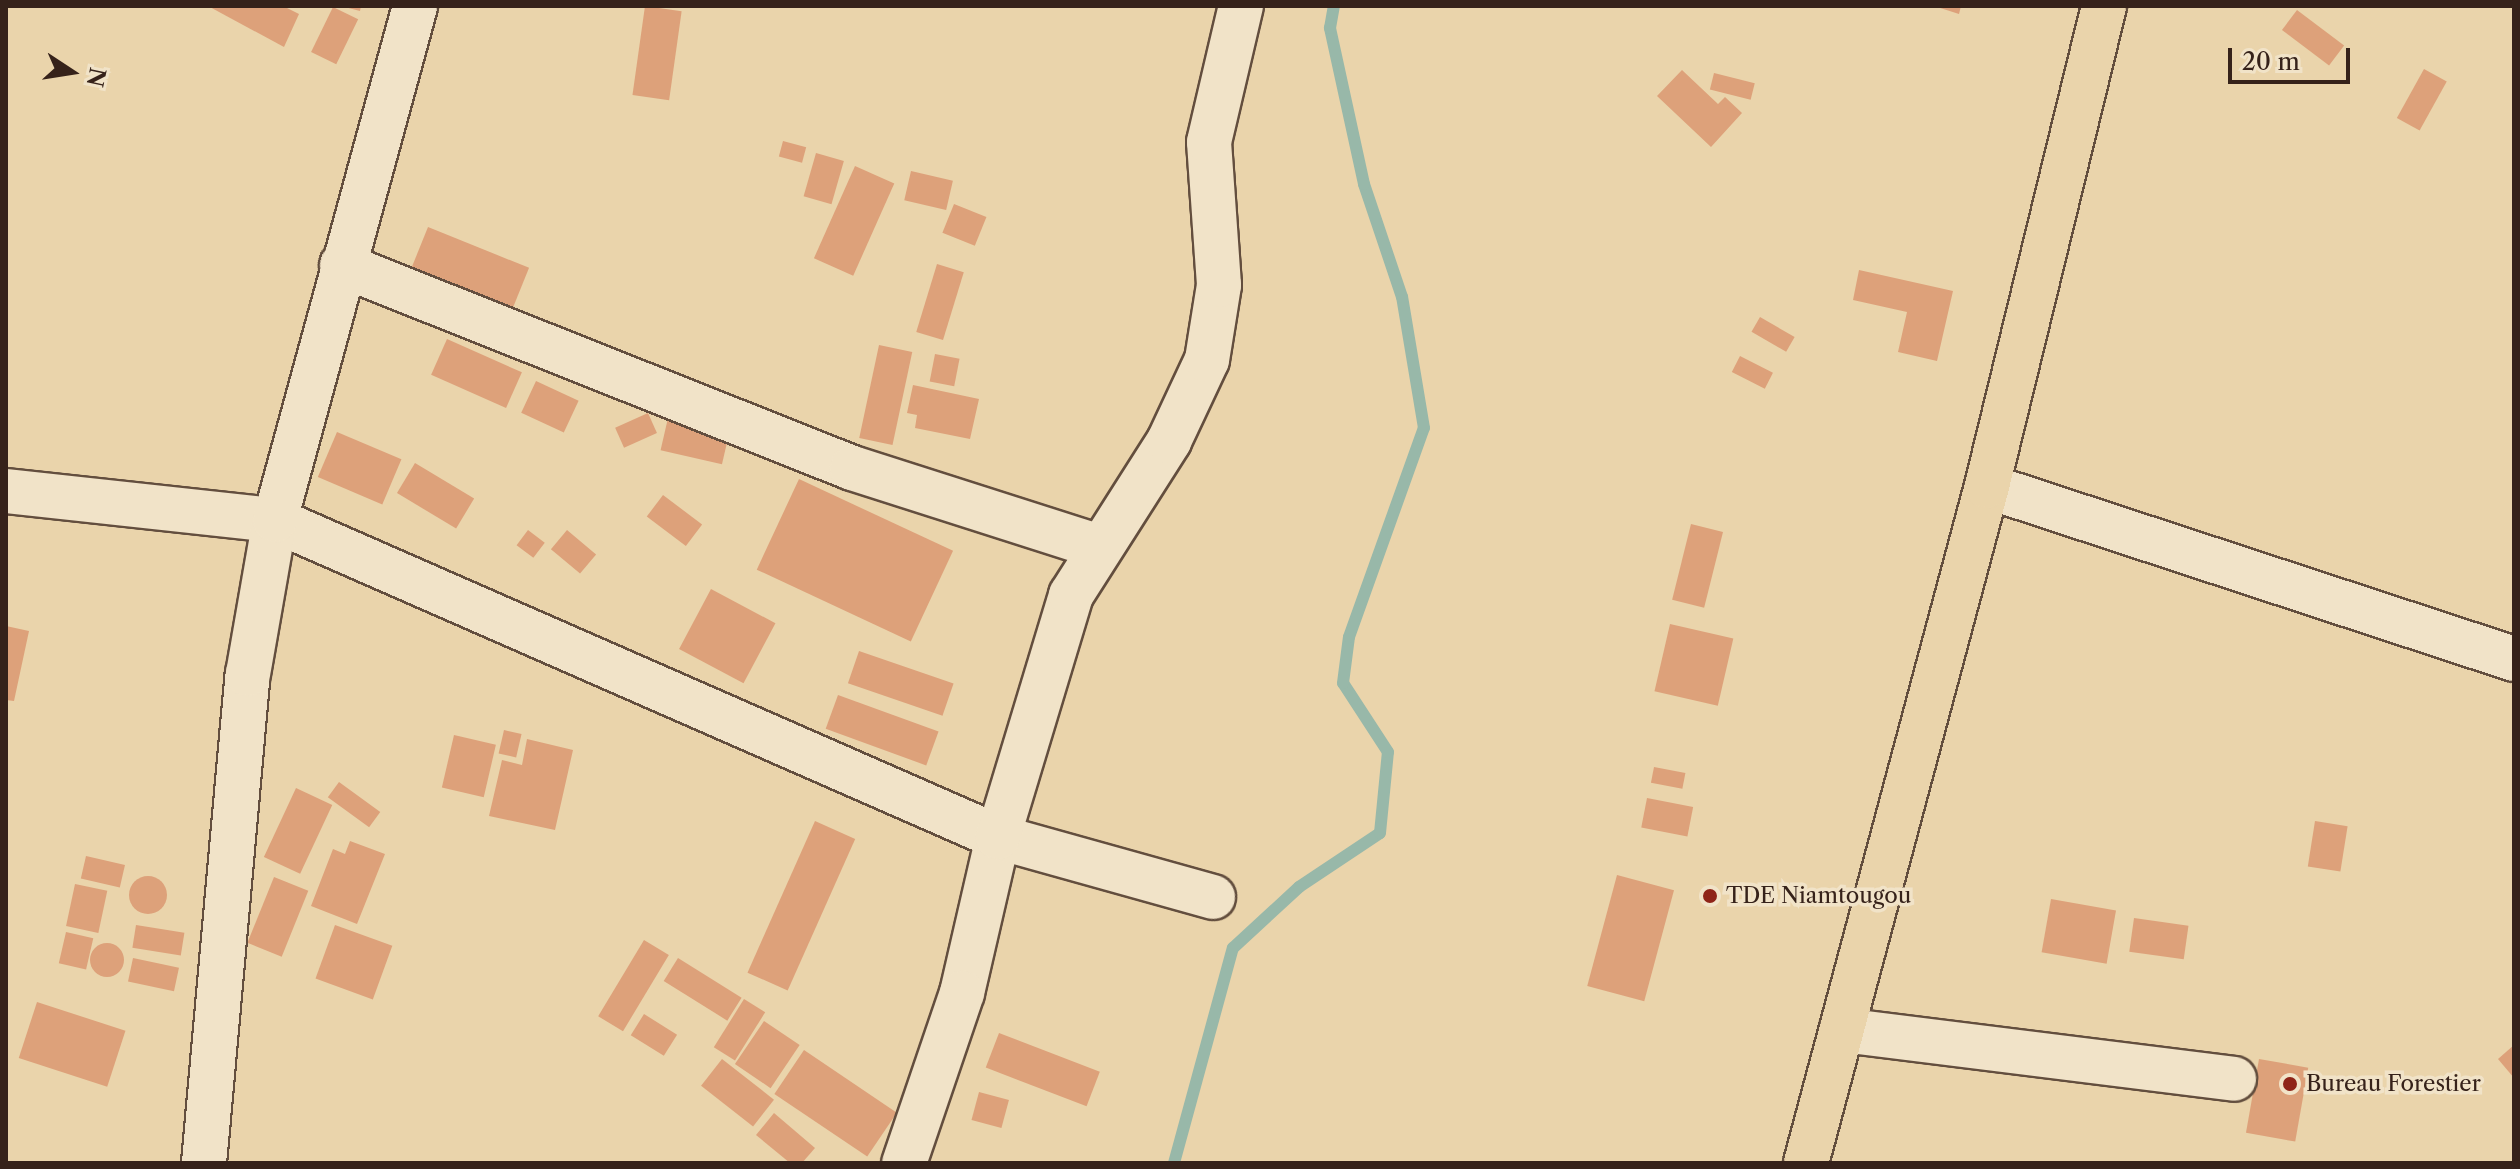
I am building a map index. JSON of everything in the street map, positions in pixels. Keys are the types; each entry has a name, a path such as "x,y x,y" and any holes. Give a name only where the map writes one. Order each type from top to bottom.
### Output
{"main road":[{"path":"1806,1163 1987,486 2104,6"}],"street":[{"path":"204,1163 248,674 275,520 415,6"},
{"path":"904,1163 962,993 998,837 1071,595 1169,441 1207,360 1219,285 1209,142 1241,6"},
{"path":"342,265 837,462 1100,547"},
{"path":"1987,486 2514,659"},
{"path":"6,491 275,520 998,837 1213,897"},
{"path":"1842,1030 2234,1079"}],"building":[{"path":"208,6 283,6 299,14 284,47"},
{"path":"341,6 361,6 360,11"},
{"path":"645,6 682,11 669,100 632,95"},
{"path":"1934,6 1961,6 1959,14"},
{"path":"333,7 358,19 336,64 311,52"},
{"path":"2297,10 2344,46 2329,65 2282,30"},
{"path":"2424,69 2447,82 2420,131 2397,118"},
{"path":"1682,70 1718,104 1725,97 1742,113 1711,147 1657,96"},
{"path":"1714,73 1755,83 1751,100 1710,89"},
{"path":"783,141 806,147 802,163 779,156"},
{"path":"816,153 844,161 831,204 804,196"},
{"path":"855,166 894,183 853,276 814,258"},
{"path":"911,171 953,181 946,210 904,200"},
{"path":"954,204 986,217 975,246 942,233"},
{"path":"428,227 529,268 510,316 409,275"},
{"path":"937,264 964,272 943,340 916,332"},
{"path":"1859,270 1953,291 1937,361 1898,352 1907,312 1853,300"},
{"path":"1760,317 1795,337 1786,352 1752,332"},
{"path":"447,339 522,372 506,408 431,375"},
{"path":"879,345 912,352 893,445 859,438"},
{"path":"935,354 960,359 954,386 930,381"},
{"path":"1740,356 1773,373 1765,389 1732,372"},
{"path":"536,381 579,401 564,433 521,413"},
{"path":"913,385 979,399 970,439 915,428 917,415 907,413"},
{"path":"648,413 657,433 624,448 615,428"},
{"path":"668,418 729,432 722,464 661,450"},
{"path":"337,432 401,459 382,504 318,477"},
{"path":"415,463 474,499 456,529 397,493"},
{"path":"799,479 953,551 911,641 757,570"},
{"path":"663,495 702,524 686,546 647,517"},
{"path":"1691,524 1723,532 1704,608 1672,600"},
{"path":"528,530 545,543 533,558 517,545"},
{"path":"567,530 596,554 580,574 551,549"},
{"path":"711,589 775,623 744,683 679,649"},
{"path":"1670,624 1733,639 1718,706 1654,691"},
{"path":"6,626 29,631 14,701 6,700"},
{"path":"859,651 954,684 942,716 848,683"},
{"path":"838,695 939,732 926,765 826,729"},
{"path":"504,730 522,734 516,757 499,753"},
{"path":"454,735 496,745 484,797 442,788"},
{"path":"527,739 573,750 555,830 489,816 502,760 522,765"},
{"path":"1654,767 1685,773 1682,789 1651,783"},
{"path":"339,782 380,812 369,827 328,797"},
{"path":"296,788 332,805 300,874 264,857"},
{"path":"1647,798 1693,807 1687,836 1641,827"},
{"path":"815,821 855,839 788,991 747,973"},
{"path":"2315,821 2348,826 2340,872 2308,866"},
{"path":"350,841 385,854 357,924 311,906 333,849 345,854"},
{"path":"86,856 125,865 120,887 81,878"},
{"path":"1617,875 1674,890 1644,1001 1587,986"},
{"path":"148,876 161,882 167,895 161,908 148,914 135,908 129,895 135,882"},
{"path":"274,877 308,891 282,957 247,943"},
{"path":"75,884 107,891 98,933 66,926"},
{"path":"2051,899 2116,910 2107,964 2042,952"},
{"path":"2134,918 2188,926 2184,959 2129,952"},
{"path":"136,925 184,933 181,955 132,948"},
{"path":"335,925 392,946 373,999 316,979"},
{"path":"66,932 93,938 86,969 59,963"},
{"path":"644,940 669,955 623,1031 598,1016"},
{"path":"107,943 119,948 124,960 119,972 107,977 95,972 90,960 95,948"},
{"path":"133,958 179,968 174,991 128,981"},
{"path":"678,958 742,998 727,1021 664,981"},
{"path":"744,999 765,1012 735,1061 714,1047"},
{"path":"37,1002 125,1031 107,1087 19,1058"},
{"path":"644,1014 677,1035 664,1056 631,1035"},
{"path":"764,1021 800,1045 771,1088 735,1064"},
{"path":"999,1033 1100,1072 1087,1106 986,1068"},
{"path":"2514,1045 2514,1078 2498,1059"},
{"path":"804,1050 897,1113 867,1157 774,1094"},
{"path":"722,1059 774,1100 753,1126 701,1086"},
{"path":"2259,1059 2308,1068 2295,1142 2246,1133"},
{"path":"979,1092 1009,1100 1001,1128 971,1120"},
{"path":"774,1113 815,1148 802,1163 790,1163 756,1135"}],"waterway":[{"path":"1174,1163 1233,948 1299,887 1380,833 1388,752 1343,683 1349,637 1424,428 1402,297 1364,184 1330,28 1334,6"}],"place":[{"name":"TDE Niamtougou","path":"1710,896"},
{"name":"Bureau Forestier","path":"2290,1084"}]}
